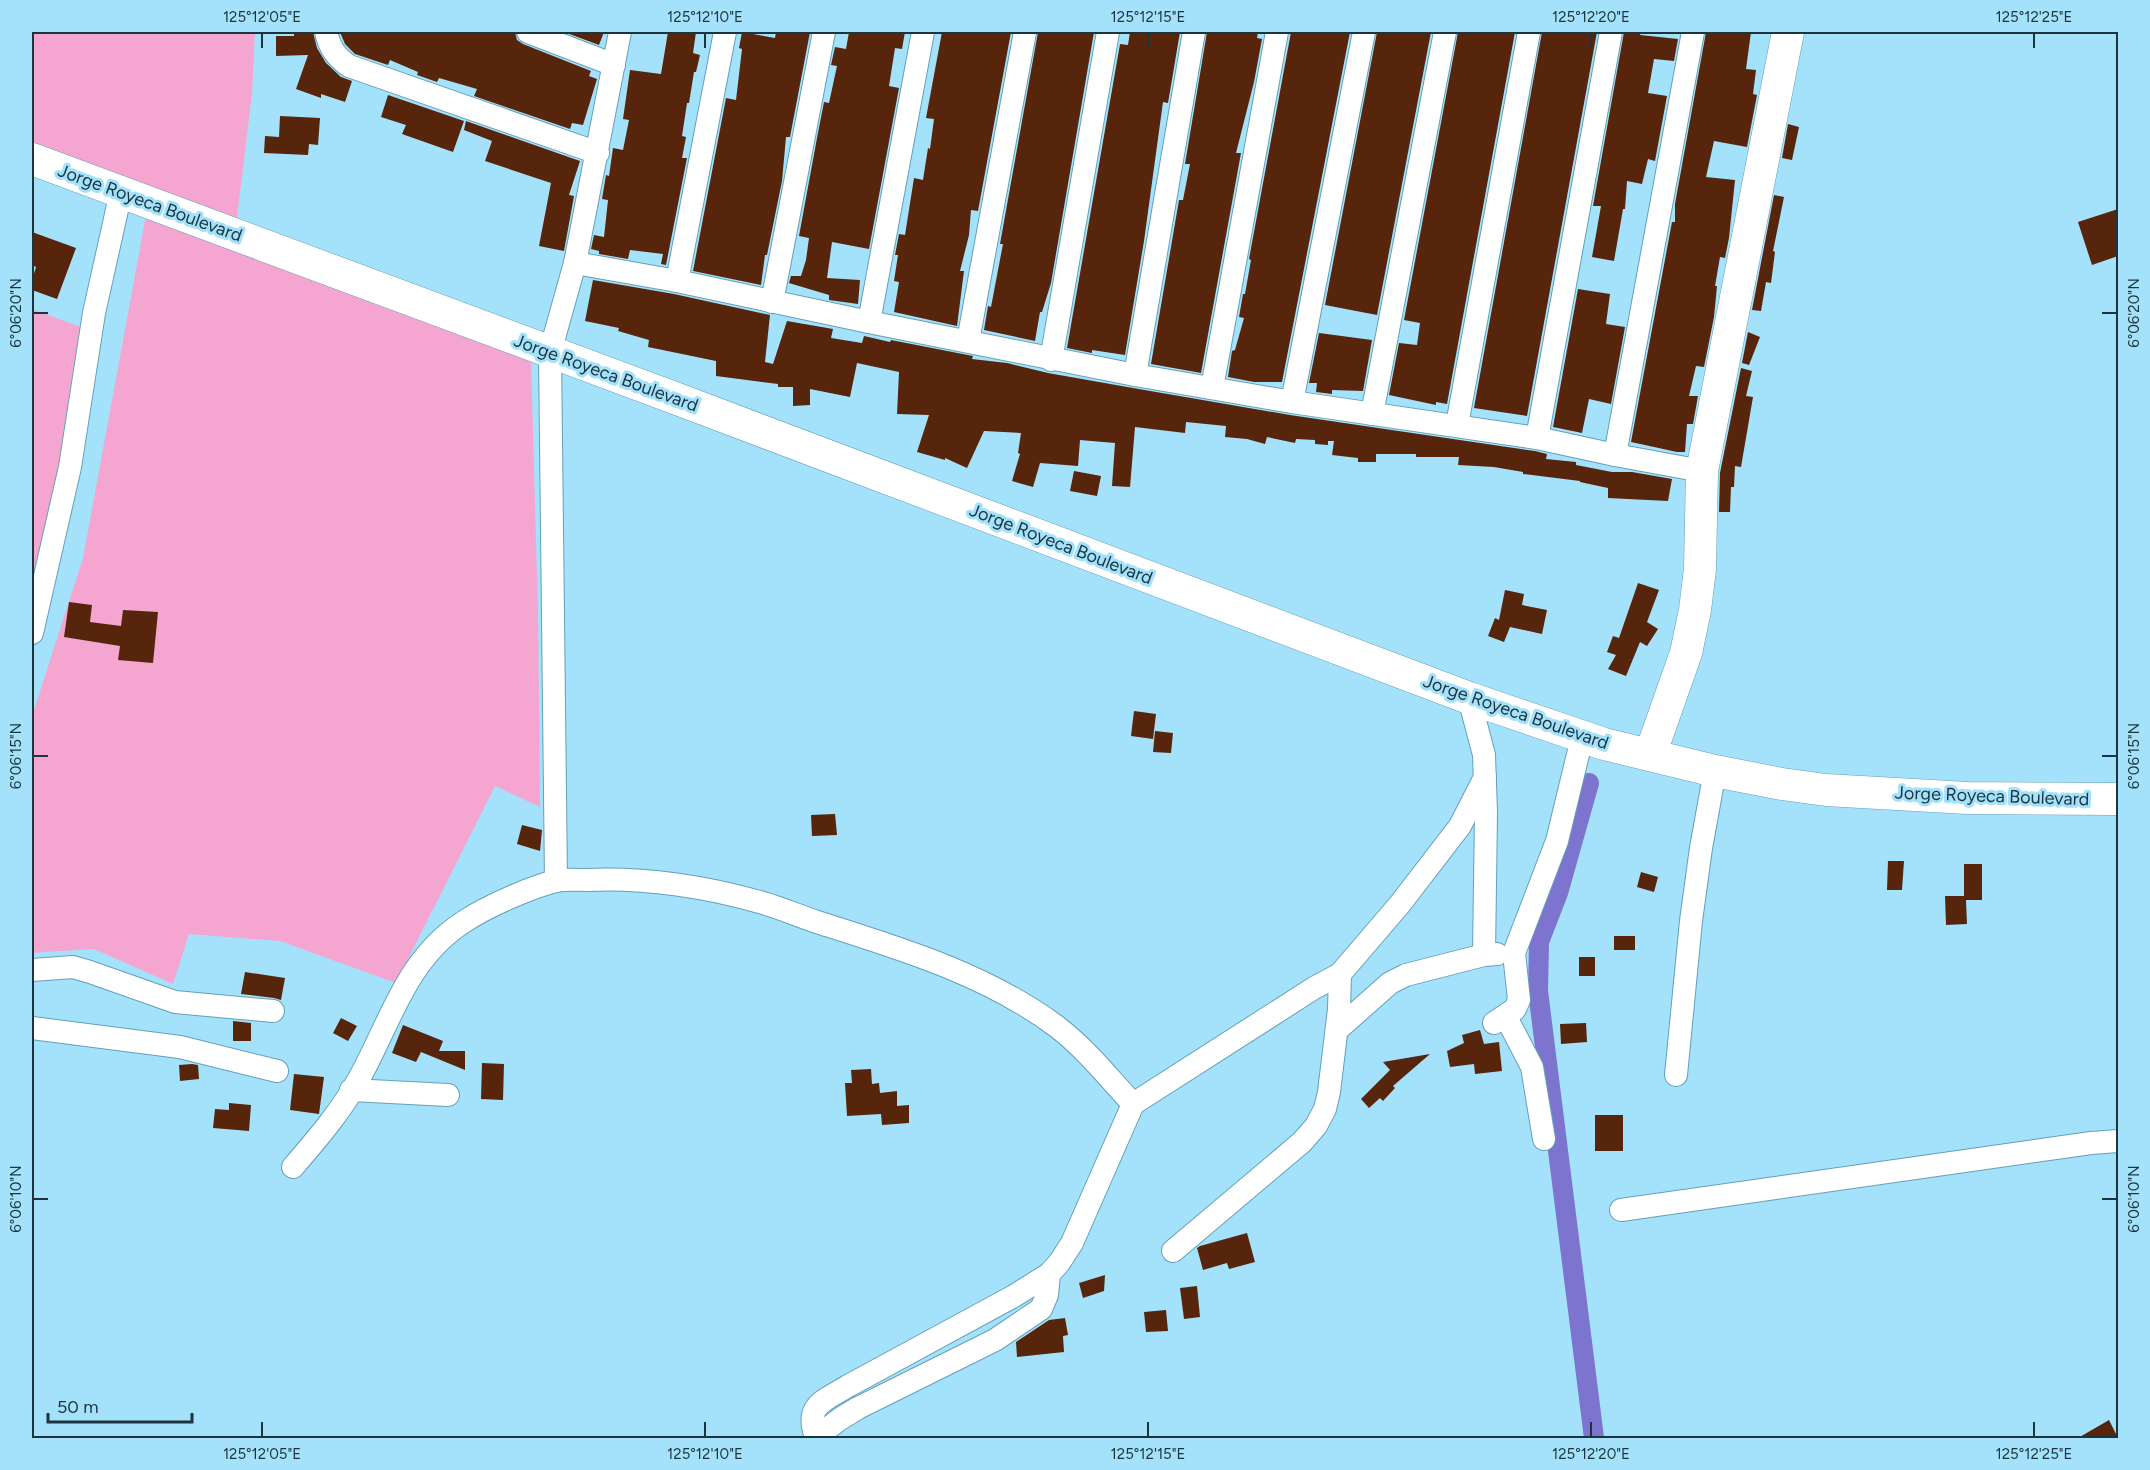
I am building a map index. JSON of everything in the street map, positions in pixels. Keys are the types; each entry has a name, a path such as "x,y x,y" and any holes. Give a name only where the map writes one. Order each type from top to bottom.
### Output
{"street":[{"path":"326,32 329,46 336,57 349,66 406,84 598,153"},
{"path":"528,32 614,65"},
{"path":"556,881 550,352 575,263 620,32"},
{"path":"677,281 725,32"},
{"path":"772,302 824,32"},
{"path":"869,322 923,32"},
{"path":"968,341 1025,32"},
{"path":"1051,360 1108,32"},
{"path":"1135,375 1194,32"},
{"path":"1212,388 1278,32"},
{"path":"1292,402 1364,32"},
{"path":"1372,414 1445,32"},
{"path":"1456,425 1529,32"},
{"path":"1537,438 1611,32"},
{"path":"1615,455 1693,32"},
{"path":"1544,1138 1532,1067 1500,1020 1515,1009 1519,1000 1514,953 1557,841 1617,747 1686,653 1695,610 1700,569 1702,471 1788,32"},
{"name":"Jorge Royeca Boulevard","path":"32,159 1469,698 1617,747 1715,771 1826,790 1967,798 2118,799"},
{"path":"32,633 70,467 94,313 121,192"},
{"path":"575,263 677,281 1051,360 1292,402 1537,438 1702,471"},
{"path":"1469,698 1480,737 1485,777 1484,955"},
{"path":"1676,1075 1691,921 1715,771"},
{"path":"1049,1274 1047,1295 1041,1309 995,1340 858,1408 816,1438 811,1417 814,1410 823,1402 848,1386 1014,1296 1049,1274 1072,1243 1133,1104 1314,988 1340,974 1443,850 1460,826 1485,777"},
{"path":"293,1167 331,1122 361,1076 404,987 433,946 465,921 501,901 556,881 611,879 659,882 707,891 762,903 923,957 984,983 1057,1026 1080,1046 1133,1104"},
{"path":"1337,1030 1384,988 1406,975 1484,955 1514,953"},
{"path":"32,970 73,968 175,1002 273,1011"},
{"path":"1173,1251 1302,1142 1316,1126 1325,1109 1329,1092 1337,1030 1340,974"},
{"path":"32,1028 79,1032 180,1047 277,1071"},
{"path":"351,1090 448,1095"},
{"path":"1621,1210 2118,1141"}],"shaded area":[{"path":"32,32 255,32 252,94 236,225 32,148"},
{"path":"147,210 531,357 538,613 540,807 495,786 396,983 280,941 189,934 173,984 94,949 32,953 32,716 83,558"},
{"path":"32,309 102,335 62,554 32,645"}],"building":[{"path":"294,32 313,32 317,48 326,63 341,77 352,81 345,102 321,94 321,98 296,89 308,55 276,56 276,36 294,36"},
{"path":"340,32 515,32 517,40 523,44 591,71 589,76 597,79 583,125 572,123 570,129 474,96 477,89 439,78 437,82 417,75 418,72 390,60 388,65 355,54 345,44"},
{"path":"564,32 604,32 599,45"},
{"path":"668,32 696,32 693,53 700,55 696,72 694,72 689,103 687,103 682,136 686,137 682,158 687,158 666,265 661,264 663,254 630,250 628,259 599,254 599,251 591,249 594,235 604,237 608,200 602,199 606,175 609,176 613,148 623,150 629,120 623,119 630,70 661,74"},
{"path":"742,32 775,38 776,32 810,32 790,137 786,137 782,181 767,255 765,255 761,285 693,271 726,98 736,100"},
{"path":"849,32 905,32 902,49 895,48 889,86 899,88 869,249 832,242 827,278 860,280 858,304 829,300 829,295 789,283 791,276 801,276 806,260 809,238 799,236 817,138 824,102 829,103 837,66 831,65 835,47 846,49"},
{"path":"942,32 1011,32 978,211 971,210 969,235 960,271 964,271 957,326 894,312 899,282 894,281 898,255 895,255 899,234 905,235 914,178 923,180 928,148 930,149 934,119 926,118"},
{"path":"1038,32 1094,32 1051,283 1042,312 1040,312 1035,341 984,330 988,306 991,307 1003,244 1000,244"},
{"path":"1130,32 1180,32 1168,103 1163,102 1144,241 1125,355 1092,350 1092,353 1067,348 1120,44 1128,45"},
{"path":"1207,32 1258,32 1257,38 1262,39 1236,153 1241,153 1201,373 1151,364 1179,200 1183,200 1190,164 1185,164"},
{"path":"1291,32 1350,32 1282,382 1254,382 1228,377 1232,351 1235,350 1244,318 1239,317"},
{"path":"1377,32 1431,32 1377,315 1325,305"},
{"path":"1458,32 1515,32 1447,404 1436,402 1436,405 1389,395 1399,343 1417,345 1420,323 1404,320"},
{"path":"1542,32 1597,32 1527,416 1474,408"},
{"path":"1624,32 1641,32 1640,35 1678,39 1674,61 1654,59 1648,93 1667,96 1655,161 1648,159 1642,184 1627,181 1625,209 1623,209 1614,261 1592,257 1601,206 1593,206"},
{"path":"1706,32 1751,32 1746,69 1756,70 1753,94 1757,95 1747,147 1714,141 1706,177 1735,180 1729,238 1725,258 1720,257 1715,286 1717,286 1714,317 1704,367 1696,366 1689,396 1698,396 1693,424 1687,424 1685,452 1677,452 1631,442 1672,222 1675,222 1675,204"},
{"path":"388,95 464,121 453,152 402,134 406,125 381,117"},
{"path":"280,116 320,118 318,145 309,144 308,155 264,153 265,136 279,137"},
{"path":"466,121 580,161 569,195 574,196 564,251 539,246 551,183 485,161 492,141 464,130"},
{"path":"1788,124 1799,127 1792,160 1782,158"},
{"path":"1774,195 1784,197 1773,251 1775,252 1771,283 1766,282 1761,311 1752,310"},
{"path":"2118,209 2118,256 2092,265 2078,222"},
{"path":"32,232 76,248 57,299 32,290 36,267 32,265"},
{"path":"593,280 674,294 770,315 765,362 773,364 787,321 833,329 831,338 862,343 864,336 890,342 891,340 973,356 972,359 1007,363 1048,373 1133,388 1290,415 1535,451 1547,454 1546,459 1576,462 1576,465 1612,472 1632,472 1672,479 1668,501 1608,498 1608,488 1580,481 1523,474 1523,472 1494,467 1458,465 1459,457 1376,454 1376,462 1358,462 1358,458 1332,455 1334,441 1328,441 1328,445 1315,444 1315,440 1296,439 1295,443 1267,437 1265,444 1247,439 1225,437 1226,426 1186,422 1185,433 1135,427 1130,487 1112,486 1115,443 1080,440 1078,466 1040,463 1033,487 1012,481 1020,454 1018,453 1021,433 984,431 967,468 945,458 945,460 917,452 929,415 897,414 899,372 857,363 850,397 810,389 810,405 793,406 793,387 778,387 778,384 716,376 716,361 648,347 649,340 618,331 619,328 585,321"},
{"path":"1578,289 1610,294 1606,324 1625,327 1611,404 1589,399 1582,433 1553,427"},
{"path":"1748,332 1760,337 1749,365 1742,363"},
{"path":"1319,333 1372,340 1363,391 1332,390 1332,394 1316,392 1317,383 1309,383"},
{"path":"1741,368 1752,371 1746,396 1753,397 1741,467 1735,466 1730,512 1719,512 1720,473"},
{"path":"1074,471 1101,476 1097,496 1070,491"},
{"path":"1638,583 1659,590 1647,622 1658,629 1647,646 1640,642 1626,676 1608,669 1616,655 1607,652 1613,636 1619,638"},
{"path":"1505,590 1524,594 1522,605 1547,610 1542,634 1510,627 1504,642 1488,636 1495,618 1499,620"},
{"path":"69,602 92,605 90,622 121,626 123,610 158,612 153,663 118,660 120,646 64,637"},
{"path":"1134,711 1156,714 1153,739 1131,736"},
{"path":"1155,731 1173,733 1171,753 1153,752"},
{"path":"835,814 837,835 812,836 811,815"},
{"path":"522,825 542,830 540,851 517,844"},
{"path":"1888,861 1904,861 1902,890 1887,890"},
{"path":"1964,864 1982,864 1982,900 1966,900 1967,924 1946,925 1945,896 1964,896"},
{"path":"1641,872 1658,877 1654,892 1637,887"},
{"path":"1614,936 1635,936 1635,950 1614,950"},
{"path":"1579,957 1595,957 1595,976 1579,976"},
{"path":"245,972 285,978 281,1000 241,994"},
{"path":"341,1018 357,1026 348,1041 333,1033"},
{"path":"233,1021 251,1023 251,1041 233,1041"},
{"path":"1586,1023 1587,1042 1561,1044 1560,1024"},
{"path":"403,1025 443,1041 439,1051 465,1051 465,1070 421,1052 416,1062 392,1053"},
{"path":"1480,1030 1484,1044 1499,1042 1502,1071 1475,1074 1474,1064 1450,1067 1447,1051 1464,1043 1462,1035"},
{"path":"1430,1054 1393,1086 1395,1088 1383,1101 1380,1098 1369,1108 1361,1099 1390,1070 1383,1062"},
{"path":"482,1063 504,1064 503,1100 481,1099"},
{"path":"179,1065 198,1065 199,1079 180,1081"},
{"path":"871,1069 872,1084 879,1083 880,1093 897,1091 897,1106 909,1105 909,1123 882,1125 881,1114 847,1116 845,1083 852,1083 851,1070"},
{"path":"294,1074 324,1077 319,1114 290,1110"},
{"path":"229,1103 251,1105 249,1131 213,1128 215,1109 229,1110"},
{"path":"1595,1115 1623,1115 1623,1151 1595,1151"},
{"path":"1247,1233 1255,1262 1229,1269 1227,1263 1203,1270 1197,1248"},
{"path":"1105,1275 1104,1291 1083,1298 1079,1283"},
{"path":"1197,1286 1200,1317 1184,1319 1180,1288"},
{"path":"1166,1310 1168,1331 1146,1332 1144,1312"},
{"path":"1065,1318 1068,1335 1063,1336 1064,1352 1017,1357 1016,1342 1049,1320"},
{"path":"2109,1420 2118,1438 2078,1438"}],"waterway":[{"path":"1589,783 1558,893 1539,942 1538,991 1594,1438"}]}
